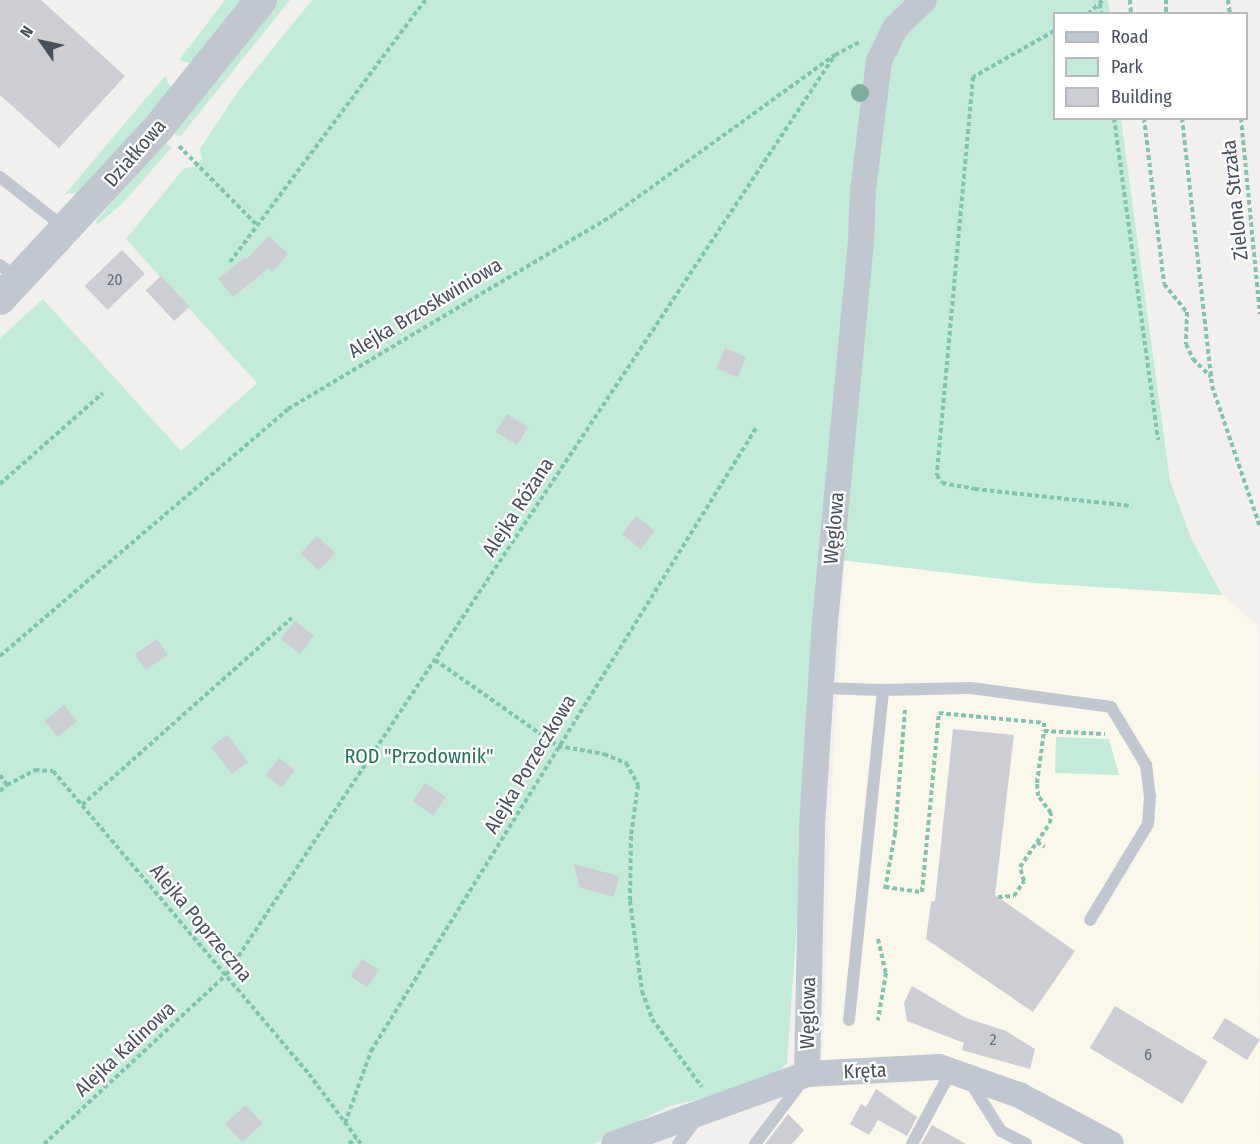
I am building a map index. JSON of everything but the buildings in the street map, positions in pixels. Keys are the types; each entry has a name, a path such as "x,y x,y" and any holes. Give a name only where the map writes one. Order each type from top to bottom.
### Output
{"street":[{"name":"Działkowa","path":"6,282 67,230 159,127 261,0"},
{"name":"Węglowa","path":"807,1074 812,826 820,688 863,191 879,61 895,28 924,0"},
{"name":"Kręta","path":"614,1144 807,1074 939,1067 1019,1095 1111,1144"}],"lane":[{"path":"0,177 67,230"},
{"path":"820,688 883,690 971,688 1111,707 1146,765 1150,805 1148,824 1132,854 1090,920"},
{"path":"849,1020 883,690"},
{"path":"755,1144 807,1074"},
{"path":"912,1144 959,1074 1001,1131 1026,1144"},
{"path":"678,1144 710,1109"}],"path":[{"path":"230,262 425,0"},
{"name":"Alejka Brzoskwiniowa","path":"0,656 288,409 613,215 852,44 895,28"},
{"path":"1053,32 973,77 937,475 942,483 975,489 1132,506"},
{"name":"Alejka Różana","path":"226,975 835,55"},
{"path":"1114,120 1158,440"},
{"path":"1144,120 1164,284 1187,312 1186,344 1193,359 1211,376"},
{"path":"1182,120 1211,376 1260,527"},
{"name":"Zielona Strzała","path":"1241,120 1260,314"},
{"path":"159,127 257,225"},
{"path":"0,484 103,393"},
{"name":"Alejka Porzeczkowa","path":"345,1123 371,1051 756,428"},
{"path":"82,805 292,618"},
{"path":"435,660 558,746 604,754 626,763 638,785 631,836 630,901 642,991 652,1019 710,1109"},
{"path":"905,703 894,845 884,889 922,892 939,713 1044,723 1037,783 1038,796 1051,813 1050,823 1020,867 1024,881 1014,896 998,897"},
{"path":"1044,731 1112,734"},
{"name":"Alejka Poprzeczna","path":"0,791 35,770 53,771 226,975 362,1144"},
{"path":"0,776 8,785"},
{"path":"1037,842 1045,847"},
{"path":"876,930 886,973 878,1020"},
{"name":"Alejka Kalinowa","path":"44,1144 226,975"},
{"path":"349,1144 356,1138"}],"shaded area":[{"path":"845,560 1036,583 1222,595 1258,626 1260,1144 760,1144 823,1057 831,806"}],"green space":[{"path":"225,0 243,0 192,64 179,60"},
{"path":"278,0 290,0 180,137 175,134 175,129"},
{"name":"ROD \"Przodownik\"","path":"312,0 1108,0 1110,12 1053,12 1053,120 1121,120 1170,481 1191,538 1222,595 1036,583 823,558 787,1063 778,1072 709,1097 669,1106 593,1144 0,1144 0,338 43,299 181,451 257,383 126,239 184,168 193,167 202,159 200,149 239,90"},
{"path":"165,76 172,89 93,181 77,193 65,194"},
{"path":"164,142 172,147 122,204 97,225 96,221"},
{"path":"1056,737 1109,739 1119,775 1055,773"}]}
